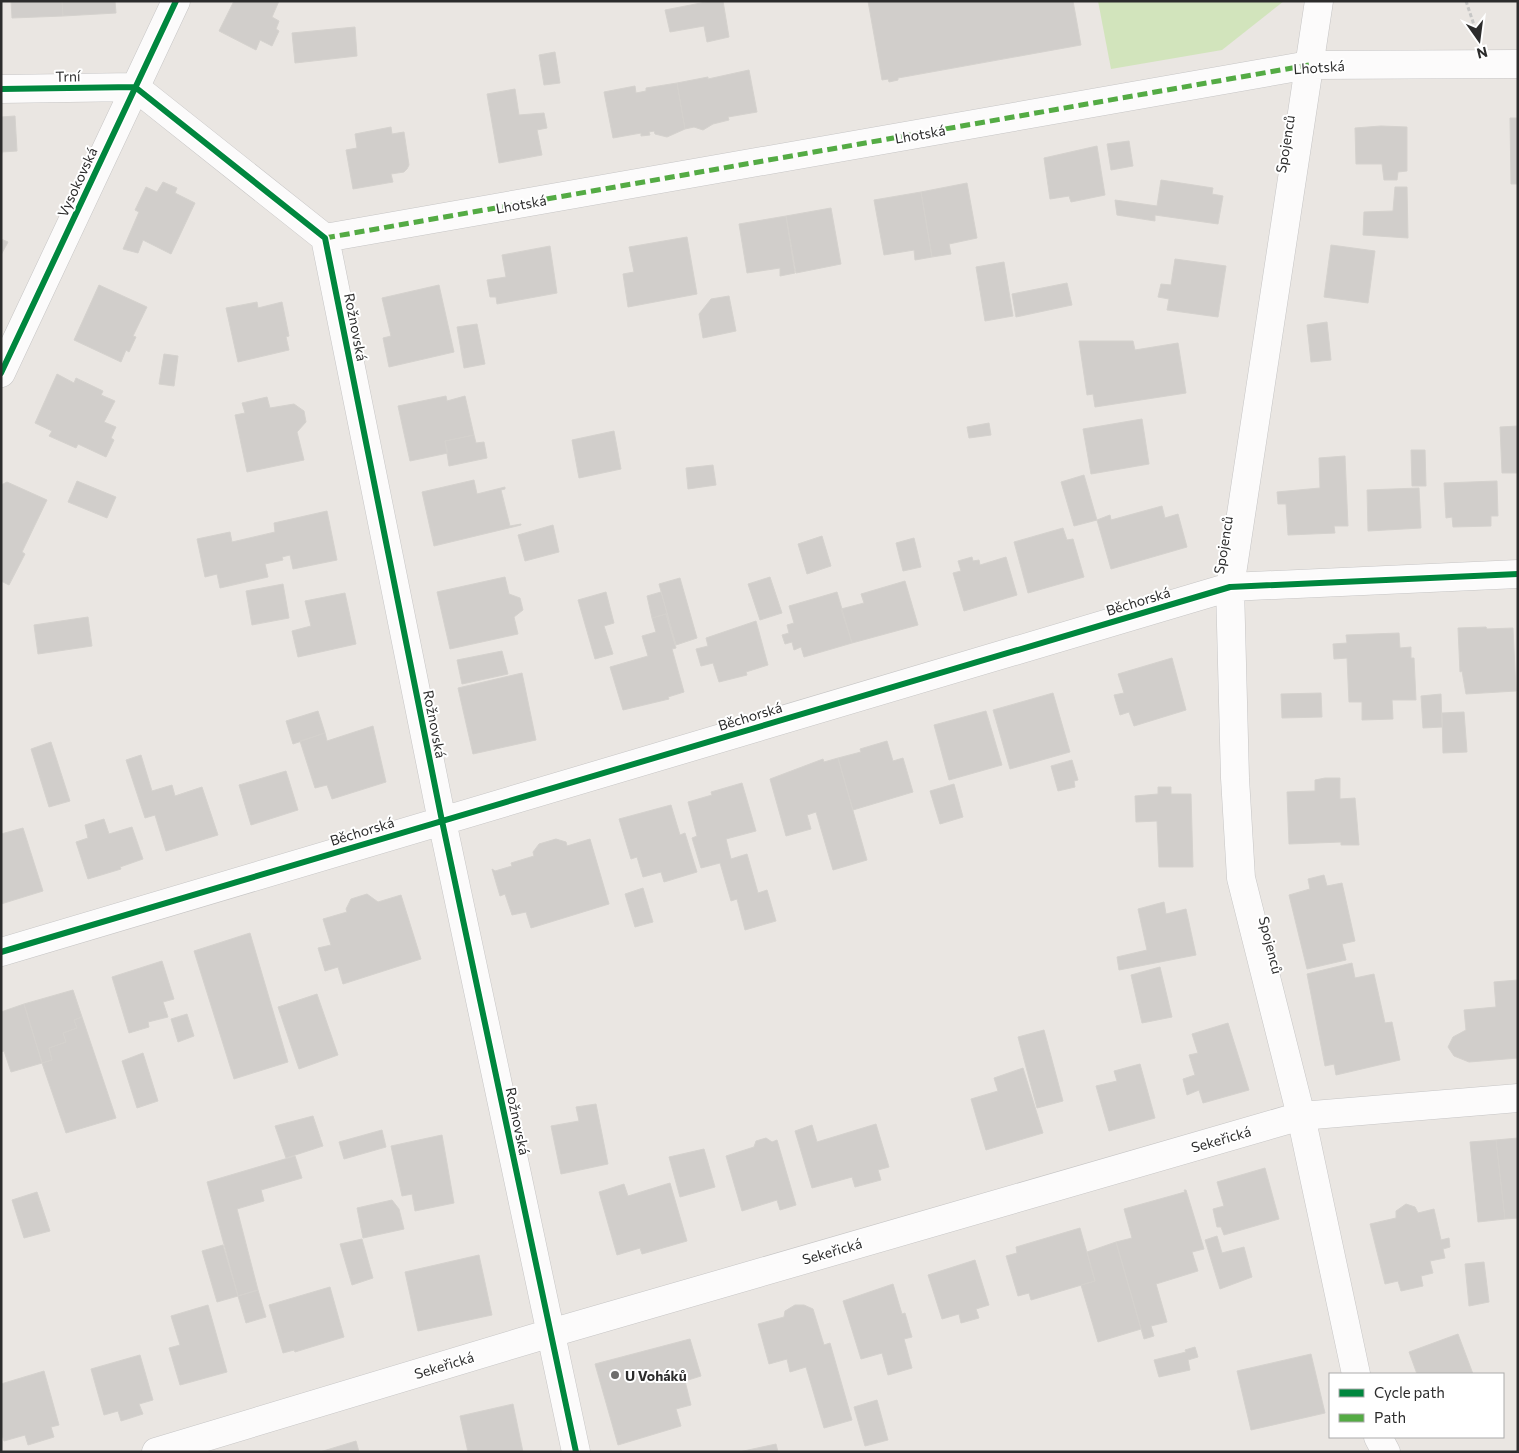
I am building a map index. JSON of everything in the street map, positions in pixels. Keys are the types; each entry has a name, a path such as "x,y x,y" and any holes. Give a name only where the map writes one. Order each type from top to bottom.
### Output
{"street":[{"name":"Vysokovská","path":"1,373 176,1"},
{"name":"Spojenců","path":"1319,1 1230,587 1235,778 1241,878 1302,1116 1356,1373"},
{"name":"Lhotská","path":"325,238 1309,65 1518,64"},
{"name":"Trní","path":"1,89 135,87"},
{"path":"135,87 325,238"},
{"name":"Rožnovská","path":"325,238 442,821 576,1452"},
{"name":"Běchorská","path":"1,952 1230,587 1518,574"},
{"name":"Sekeřická","path":"156,1452 551,1333 1302,1116 1518,1098"},
{"path":"1379,1438 1386,1452"}],"green space":[{"path":"1098,1 1284,1 1222,50 1111,69"}],"building":[{"path":"11,1 62,1 63,16 12,18"},
{"path":"62,1 115,1 116,13 63,16"},
{"path":"234,1 279,1 272,17 279,21 276,29 279,31 272,46 260,40 256,50 219,31"},
{"path":"711,1 723,1 729,37 707,42 704,26 670,32 665,10"},
{"path":"868,1 1073,1 1081,45 898,78 898,80 889,82 888,79 882,80"},
{"path":"355,27 357,56 295,63 292,33"},
{"path":"555,52 560,83 544,85 539,55"},
{"path":"749,70 757,112 728,117 729,120 713,124 703,130 694,127 685,129 677,83 708,77 708,79"},
{"path":"677,83 685,129 667,137 655,134 654,131 649,132 650,135 641,136 641,133 613,138 604,92 635,86 636,93 646,91 646,88"},
{"path":"515,89 519,115 544,113 547,128 537,130 542,155 499,163 487,94"},
{"path":"15,116 17,151 2,152 1,160 1,117"},
{"path":"1510,118 1518,118 1518,184 1511,184"},
{"path":"391,127 392,134 404,132 409,165 407,169 404,172 391,174 393,182 353,189 346,150 357,148 355,134"},
{"path":"1407,127 1407,171 1398,172 1397,180 1384,180 1382,164 1356,164 1355,128"},
{"path":"1129,141 1133,166 1111,170 1107,144"},
{"path":"1097,146 1105,195 1071,202 1069,196 1050,199 1044,158"},
{"path":"1161,180 1213,188 1212,194 1223,196 1218,224 1155,215 1155,221 1117,215 1115,200 1157,206"},
{"path":"163,182 177,188 175,193 195,203 171,254 143,240 138,253 123,249 139,212 135,210 146,187 157,192"},
{"path":"967,183 977,238 949,244 951,254 932,257 921,192"},
{"path":"1395,187 1407,187 1408,238 1363,235 1364,212 1393,211"},
{"path":"921,192 932,257 915,260 914,250 884,255 874,200"},
{"path":"831,208 841,264 796,273 786,216"},
{"path":"786,216 795,273 780,276 780,268 747,273 739,224"},
{"path":"687,237 697,294 628,307 623,274 634,272 629,247"},
{"path":"1,239 8,242 1,255"},
{"path":"1331,245 1375,251 1368,303 1324,297"},
{"path":"550,246 557,293 497,304 496,297 490,297 487,280 506,277 502,255"},
{"path":"1175,259 1226,266 1218,317 1167,310 1169,299 1158,297 1161,284 1171,285"},
{"path":"1004,262 1013,316 985,321 976,267"},
{"path":"1067,283 1072,305 1016,317 1012,294"},
{"path":"99,285 147,307 133,336 136,337 129,352 126,350 121,362 74,340"},
{"path":"439,285 454,352 389,367 383,338 391,336 382,298"},
{"path":"729,296 736,331 703,338 699,314 711,299"},
{"path":"257,302 258,308 282,302 289,336 286,337 289,350 238,362 226,308"},
{"path":"1327,322 1331,360 1311,362 1307,325"},
{"path":"477,324 485,364 464,368 457,327"},
{"path":"1079,341 1133,341 1135,350 1178,343 1186,393 1095,407 1093,394 1087,395"},
{"path":"164,354 178,356 174,386 159,384"},
{"path":"57,374 74,383 76,378 103,391 101,395 115,401 104,422 116,427 111,438 114,440 106,457 78,444 76,448 49,436 52,431 35,423"},
{"path":"446,396 447,401 465,396 474,435 445,441 448,453 410,461 398,406"},
{"path":"267,397 270,408 294,404 304,411 306,422 297,432 304,460 247,472 235,415 245,413 242,403"},
{"path":"1142,419 1149,464 1091,474 1083,429"},
{"path":"989,423 991,435 969,438 967,427"},
{"path":"1518,426 1518,473 1502,473 1500,427"},
{"path":"614,431 621,469 579,478 572,440"},
{"path":"474,435 476,443 484,442 487,458 449,466 445,441"},
{"path":"1411,450 1425,450 1426,486 1412,486"},
{"path":"1345,456 1348,526 1334,526 1335,533 1288,535 1286,504 1278,504 1277,492 1320,488 1319,458"},
{"path":"713,465 716,485 688,489 686,468"},
{"path":"1084,475 1097,520 1074,526 1061,482"},
{"path":"474,480 477,494 505,487 505,489 501,490 510,526 521,525 434,546 422,492"},
{"path":"77,481 116,497 107,518 68,502"},
{"path":"1497,481 1498,516 1491,516 1491,526 1453,527 1452,517 1446,518 1444,483"},
{"path":"7,482 47,500 22,552 25,554 9,585 1,581 1,485"},
{"path":"1419,488 1421,528 1368,531 1367,490"},
{"path":"1162,506 1165,518 1178,514 1187,547 1111,569 1097,520 1110,515 1111,520"},
{"path":"327,511 337,560 293,569 290,555 282,557 283,560 265,564 268,577 220,588 217,574 205,577 197,539 230,532 232,542 275,532 274,523"},
{"path":"553,525 559,552 525,561 518,535"},
{"path":"1063,528 1067,540 1073,539 1084,577 1028,593 1014,542"},
{"path":"822,536 831,566 807,574 798,544"},
{"path":"914,538 921,567 903,571 896,543"},
{"path":"972,557 973,561 979,560 980,565 1006,557 1017,595 964,611 953,573 961,571 958,561"},
{"path":"505,577 509,594 520,598 523,610 514,617 518,634 450,649 437,592"},
{"path":"770,577 782,613 760,620 748,584"},
{"path":"680,578 697,638 676,645 659,584"},
{"path":"905,581 918,625 852,643 841,609 864,603 861,594"},
{"path":"283,584 289,618 252,625 246,591"},
{"path":"606,592 614,623 604,626 613,654 595,659 578,600"},
{"path":"661,592 676,645 666,614 652,618 647,596"},
{"path":"837,592 852,643 804,657 801,647 794,650 792,642 785,644 782,635 789,633 787,625 794,623 789,606"},
{"path":"345,593 356,644 298,657 292,631 311,626 305,601"},
{"path":"666,614 676,648 672,649 684,692 668,697 669,699 623,710 610,667 648,656 642,636 656,632 652,618"},
{"path":"88,617 92,646 38,654 34,625"},
{"path":"756,621 768,665 746,672 747,675 719,682 713,663 701,666 696,649 708,646 706,638"},
{"path":"1486,627 1487,629 1513,628 1516,691 1466,694 1462,671 1460,672 1458,628"},
{"path":"1399,633 1400,648 1411,647 1411,658 1414,658 1416,700 1392,700 1393,719 1362,720 1362,702 1349,702 1347,658 1334,659 1333,644 1347,643 1346,635"},
{"path":"502,651 508,674 462,684 457,660"},
{"path":"1172,658 1186,710 1134,726 1129,712 1120,715 1114,695 1124,693 1118,674"},
{"path":"522,673 536,740 473,754 458,688"},
{"path":"1053,693 1070,752 1010,769 993,710"},
{"path":"1321,693 1322,717 1282,718 1281,694"},
{"path":"1441,694 1442,727 1423,728 1421,696"},
{"path":"318,711 325,733 293,744 286,721"},
{"path":"986,711 1002,765 949,780 934,725"},
{"path":"1464,712 1467,752 1443,753 1442,713"},
{"path":"373,726 386,782 332,799 327,785 315,788 300,741 325,733 327,741"},
{"path":"887,741 893,761 903,758 913,792 853,810 838,758 861,752 860,749"},
{"path":"51,742 70,801 49,807 31,749"},
{"path":"141,755 152,791 172,785 175,796 202,787 218,835 166,851 155,815 145,818 126,760"},
{"path":"838,758 867,860 833,870 816,812 807,815 811,829 786,836 770,779 823,759 824,762"},
{"path":"1072,760 1078,780 1074,781 1075,787 1058,791 1051,766"},
{"path":"286,771 298,810 251,825 239,785"},
{"path":"1340,778 1340,799 1355,798 1359,845 1341,845 1341,842 1289,844 1287,792 1315,791 1315,780"},
{"path":"742,783 756,831 726,839 731,859 747,854 758,893 767,890 776,921 745,930 737,899 731,901 720,863 701,868 692,838 697,836 688,802 712,795 711,792"},
{"path":"954,784 963,817 940,824 930,791"},
{"path":"1158,787 1171,787 1171,794 1191,794 1193,867 1159,867 1157,821 1136,822 1135,796 1158,794"},
{"path":"671,805 680,835 685,833 697,872 664,882 661,872 643,877 637,857 631,859 619,819"},
{"path":"104,819 109,834 132,827 143,859 120,867 121,869 88,879 76,842 88,838 85,825"},
{"path":"23,828 43,891 1,904 1,834"},
{"path":"556,839 566,842 567,846 590,839 609,904 531,928 526,912 512,915 505,894 500,896 492,869 495,871 512,866 511,863 534,856 533,852 539,844"},
{"path":"1324,875 1327,886 1342,883 1355,941 1342,944 1346,960 1307,969 1289,895 1310,889 1308,879"},
{"path":"643,888 653,922 635,927 625,894"},
{"path":"367,894 378,902 401,895 421,959 343,984 338,967 325,971 318,948 331,945 323,919 347,912 346,909 351,899"},
{"path":"1164,902 1166,914 1186,909 1196,955 1119,970 1117,957 1147,950 1138,909"},
{"path":"250,933 288,1062 234,1079 194,951"},
{"path":"162,961 174,999 163,1002 168,1017 148,1022 149,1027 129,1033 112,977"},
{"path":"1352,963 1355,978 1374,974 1385,1023 1392,1022 1400,1060 1336,1075 1334,1064 1325,1066 1307,974"},
{"path":"1160,967 1172,1017 1142,1023 1131,975"},
{"path":"1518,980 1518,1058 1469,1062 1454,1056 1448,1047 1453,1037 1466,1030 1464,1010 1496,1007 1494,982"},
{"path":"73,990 82,1017 74,1020 77,1028 63,1033 66,1042 49,1048 52,1060 42,1063 24,1004"},
{"path":"317,994 338,1055 299,1069 278,1007"},
{"path":"24,1004 42,1063 11,1072 4,1051 1,1052 1,1012"},
{"path":"187,1014 194,1036 178,1042 171,1019"},
{"path":"82,1017 116,1118 66,1133 42,1063 52,1060 49,1048 66,1042 63,1033 77,1028 74,1020"},
{"path":"1228,1023 1249,1090 1203,1103 1199,1090 1187,1095 1183,1079 1195,1075 1189,1055 1198,1053 1192,1034"},
{"path":"1044,1030 1063,1101 1037,1108 1018,1037"},
{"path":"143,1053 158,1101 137,1108 122,1061"},
{"path":"1140,1064 1155,1118 1109,1131 1096,1086 1117,1081 1114,1071"},
{"path":"1023,1068 1043,1133 986,1150 971,1099 998,1091 994,1078"},
{"path":"596,1104 608,1164 561,1174 551,1126 579,1121 576,1107"},
{"path":"313,1116 323,1146 286,1158 275,1126"},
{"path":"876,1124 889,1167 878,1170 881,1180 855,1187 852,1177 812,1188 795,1131 812,1125 817,1142"},
{"path":"382,1130 386,1147 344,1159 339,1142"},
{"path":"442,1135 454,1203 415,1211 412,1194 402,1196 391,1146"},
{"path":"766,1138 772,1142 777,1140 796,1205 780,1210 777,1200 742,1211 726,1156 754,1147 756,1141"},
{"path":"1518,1138 1518,1218 1505,1219 1496,1140"},
{"path":"1496,1140 1505,1219 1478,1222 1470,1142"},
{"path":"704,1149 715,1187 680,1197 669,1157"},
{"path":"295,1156 302,1178 261,1190 264,1201 237,1209 258,1290 238,1296 207,1182"},
{"path":"1265,1168 1279,1219 1224,1235 1221,1227 1217,1227 1213,1209 1224,1206 1217,1182"},
{"path":"670,1183 687,1241 642,1254 640,1248 617,1255 599,1192 624,1184 628,1196"},
{"path":"1184,1190 1186,1190 1204,1249 1192,1252 1198,1271 1156,1284 1167,1322 1151,1326 1154,1336 1144,1339 1116,1242 1132,1238 1124,1209 1185,1192"},
{"path":"37,1192 50,1231 24,1238 12,1200"},
{"path":"392,1200 399,1209 404,1229 363,1238 357,1208"},
{"path":"1406,1204 1415,1207 1418,1213 1434,1209 1441,1240 1449,1238 1450,1247 1443,1249 1445,1258 1430,1261 1433,1273 1421,1276 1423,1286 1401,1291 1398,1281 1385,1284 1370,1224 1396,1218 1396,1211"},
{"path":"1080,1228 1095,1281 1031,1300 1029,1293 1018,1296 1006,1256 1017,1253 1016,1247"},
{"path":"1217,1236 1222,1253 1244,1247 1252,1277 1220,1289 1205,1240"},
{"path":"362,1239 373,1278 352,1285 340,1244"},
{"path":"1116,1242 1141,1329 1098,1342 1081,1285 1095,1281 1087,1252"},
{"path":"223,1245 238,1296 217,1302 202,1251"},
{"path":"479,1255 492,1315 418,1331 405,1272"},
{"path":"975,1260 989,1305 976,1309 979,1318 961,1323 959,1314 942,1319 928,1275"},
{"path":"1484,1262 1489,1302 1469,1306 1465,1264"},
{"path":"893,1284 902,1314 905,1313 912,1337 904,1339 912,1368 888,1375 882,1353 861,1359 843,1301"},
{"path":"330,1287 344,1337 295,1352 294,1350 283,1353 269,1305"},
{"path":"258,1290 266,1317 246,1323 238,1296"},
{"path":"208,1305 227,1372 180,1385 169,1348 180,1345 171,1316"},
{"path":"795,1305 804,1305 813,1309 824,1345 830,1343 852,1420 824,1428 806,1367 790,1372 787,1359 769,1364 758,1324 784,1317 785,1311"},
{"path":"1458,1334 1473,1373 1417,1373 1409,1352"},
{"path":"690,1339 701,1376 685,1381 691,1405 676,1409 681,1426 618,1445 595,1364"},
{"path":"1195,1347 1198,1357 1188,1360 1190,1370 1159,1377 1154,1360 1186,1352 1185,1350"},
{"path":"1311,1354 1325,1413 1251,1430 1237,1371"},
{"path":"140,1355 153,1400 139,1404 143,1414 121,1421 118,1411 104,1415 91,1369"},
{"path":"44,1371 59,1425 51,1427 54,1437 28,1445 25,1435 4,1441 1,1432 1,1384"},
{"path":"877,1400 888,1440 865,1446 854,1407"},
{"path":"513,1404 523,1452 468,1452 460,1416"},
{"path":"356,1441 359,1452 320,1452"},
{"path":"776,1444 778,1452 739,1452"}],"marked path":[{"path":"325,238 1309,65"}],"cycle path":[{"path":"1,373 176,1"},
{"path":"1,89 135,87 325,238 442,821 576,1452"},
{"path":"1,952 1230,587 1518,574"}],"place":[{"name":"U Voháků","path":"615,1375"}]}
